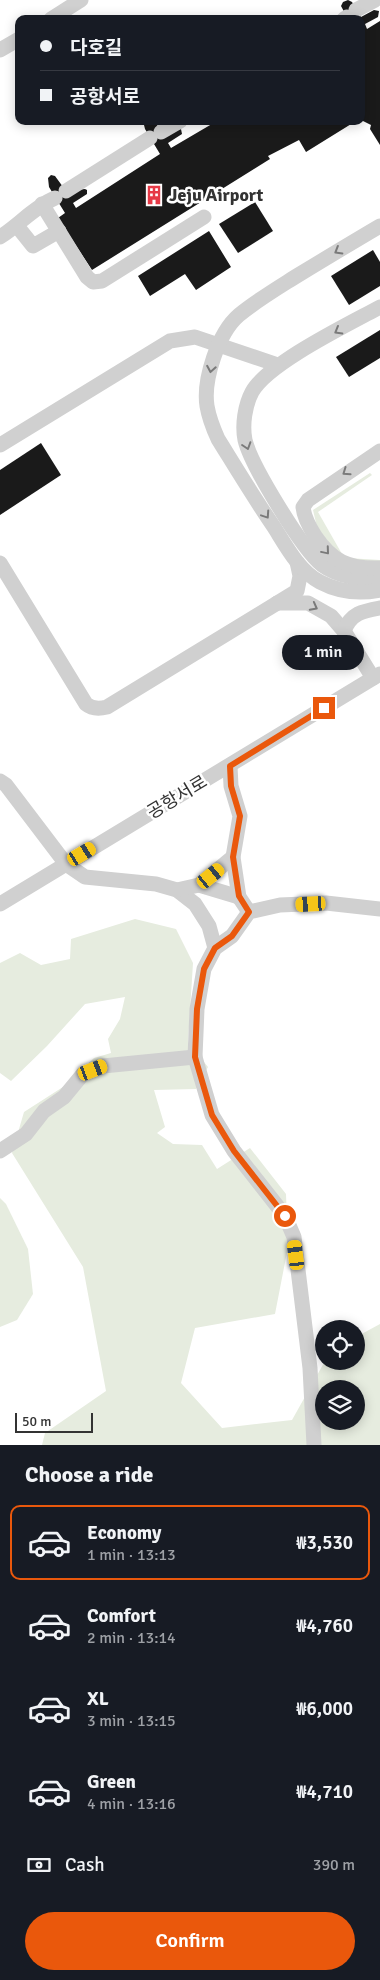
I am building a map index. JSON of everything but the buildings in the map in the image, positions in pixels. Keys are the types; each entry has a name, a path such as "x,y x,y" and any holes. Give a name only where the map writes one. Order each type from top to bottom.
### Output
{"street":[{"path":"57,15 81,0"},
{"path":"349,15 375,0"},
{"path":"0,50 15,41"},
{"path":"0,237 54,198 173,125"},
{"path":"54,198 59,231 87,277 93,282 102,281 204,217"},
{"path":"17,226 33,246 59,231"},
{"path":"380,226 237,316 223,334 211,365 207,404 210,421 218,439 297,562 309,575 334,588 360,592 380,590"},
{"path":"380,306 278,365 259,382 248,400 244,425 244,438 253,463 294,530 316,559 337,573 355,578 380,577"},
{"path":"0,445 170,341 195,337 278,365"},
{"path":"380,451 308,500 304,507 306,520 312,532 331,557 363,569 380,568"},
{"path":"0,564 86,704 100,709 107,707 296,590 300,576 297,562"},
{"path":"277,603 308,603 331,616 376,676"},
{"path":"344,631 348,622 358,613 380,608"},
{"name":"공항서로","path":"0,904 376,676"},
{"path":"230,766 231,786 240,816 233,857 239,896 249,912"},
{"path":"0,781 6,785 66,864 85,877 156,884 177,890 195,904 209,926 215,948"},
{"path":"200,885 233,857"},
{"path":"177,890 200,885 239,896"},
{"path":"314,1445 310,1368 294,1237 285,1216 234,1151 212,1115 195,1057 197,1009 204,969 215,948 232,936 249,912 280,905 326,903 380,909"},
{"path":"0,1151 26,1134 44,1111 64,1097 83,1074 103,1066 195,1057"}],"shaded area":[{"path":"370,473 372,475 318,512 342,554 347,558 380,560 380,564 340,558 317,527 313,510"},
{"path":"135,919 176,929 193,963 188,1042 208,1067 196,1089 154,1090 165,1127 157,1133 173,1144 202,1145 217,1169 250,1148 286,1194 288,1247 275,1314 195,1328 181,1383 222,1428 292,1420 320,1370 365,1370 365,1332 380,1324 380,1445 42,1445 45,1433 106,1391 83,1267 12,1153 24,1112 66,1085 94,1058 111,1053 108,1039 120,1019 125,997 85,1004 47,1046 11,1081 0,1073 0,963 20,953 41,965 70,959 71,939"},
{"path":"0,1198 6,1204 28,1249 33,1294 17,1320 0,1327"}],"place":[{"name":"Jeju Airport","path":"154,195"}],"route":[{"path":"285,1216 234,1151 212,1115 195,1057 197,1009 204,969 215,948 232,936 249,912 239,896 233,857 240,816 231,786 230,766 324,708"}]}
